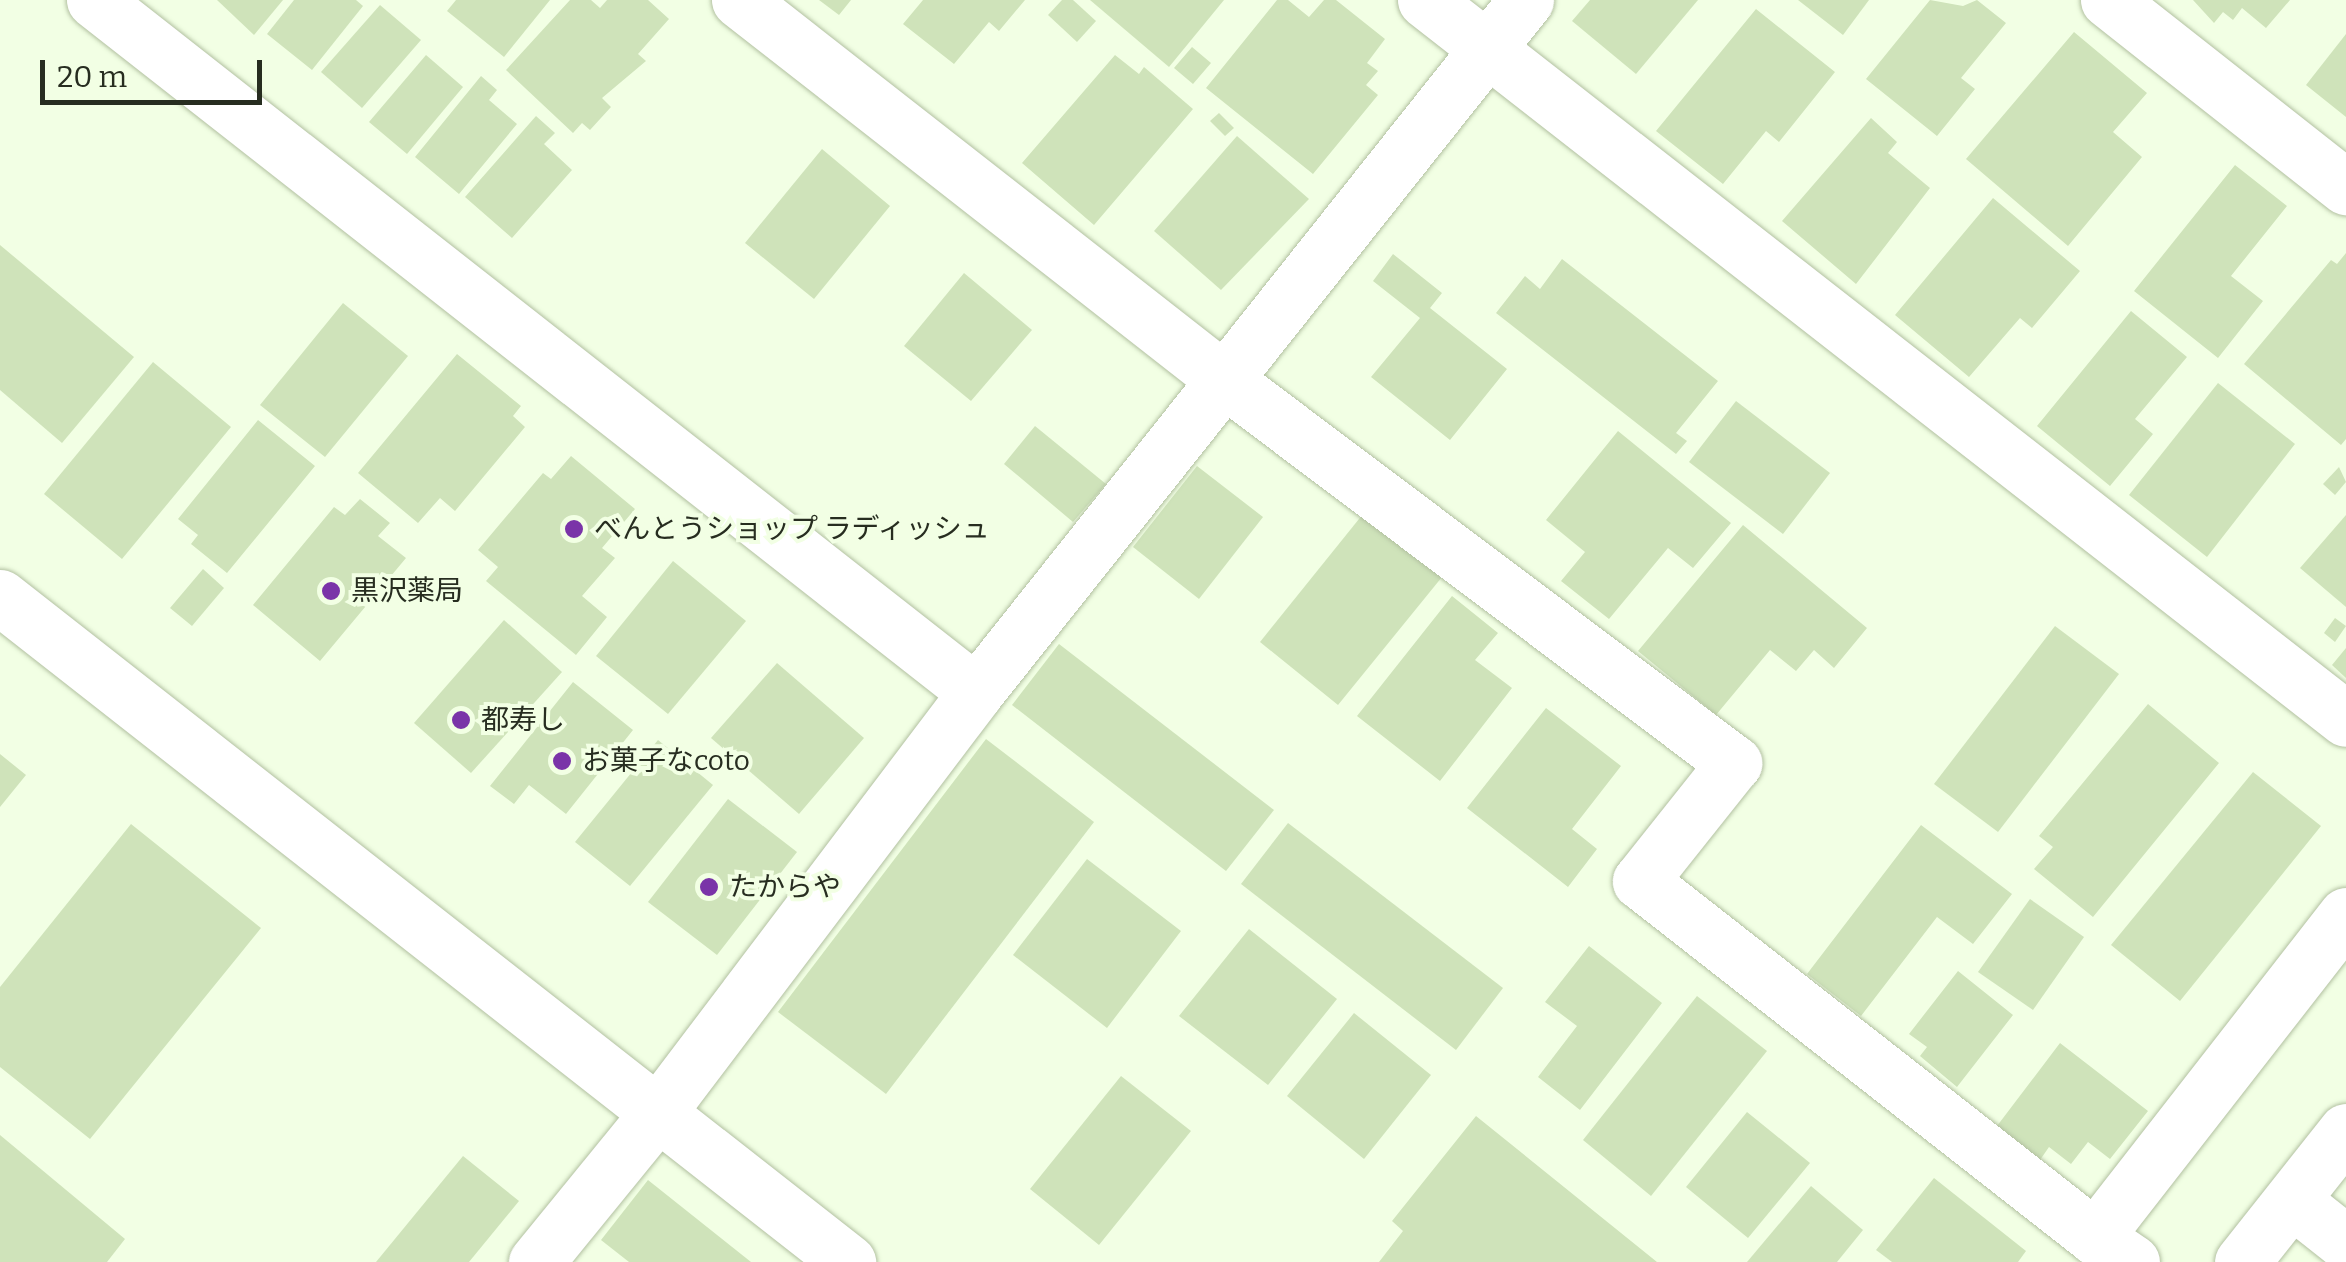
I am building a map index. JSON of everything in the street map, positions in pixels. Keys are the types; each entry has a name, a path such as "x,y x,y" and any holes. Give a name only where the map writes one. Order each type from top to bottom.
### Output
{"street":[{"path":"94,0 976,692"},
{"path":"739,0 1226,381 1734,762 1640,881 2114,1249 2346,915"},
{"path":"1425,0 2346,720"},
{"path":"536,1262 656,1115 976,692 1526,0"},
{"path":"2108,0 2346,187"},
{"path":"0,597 848,1262"},
{"path":"2242,1262 2346,1131"},
{"path":"2293,1201 2346,1243"}],"building":[{"path":"217,0 283,0 254,35"},
{"path":"294,0 356,0 363,6 312,70 267,34"},
{"path":"456,0 550,0 504,57 447,11"},
{"path":"570,0 591,0 600,8 607,0 648,0 669,19 638,54 646,61 602,98 611,107 590,130 582,123 573,133 506,70"},
{"path":"819,0 851,0 839,15"},
{"path":"923,0 1025,0 999,31 989,22 954,64 903,24"},
{"path":"1062,0 1073,0 1096,21 1077,42 1048,15"},
{"path":"1090,0 1224,0 1169,67"},
{"path":"1277,0 1288,0 1309,17 1324,0 1336,0 1385,39 1367,63 1378,71 1366,85 1378,95 1313,174 1206,88"},
{"path":"1590,0 1698,0 1636,74 1572,21"},
{"path":"1798,0 1869,0 1843,35"},
{"path":"1930,0 1963,6 1977,0 2006,23 1961,78 1975,89 1937,136 1866,79"},
{"path":"2193,0 2290,0 2266,28 2242,8 2233,20 2223,12 2214,23"},
{"path":"380,5 421,40 362,108 321,72"},
{"path":"1756,9 1835,72 1779,142 1766,131 1723,184 1656,131"},
{"path":"2074,32 2147,93 2113,132 2142,157 2068,246 1966,159"},
{"path":"2346,34 2346,117 2306,85"},
{"path":"1192,47 1211,63 1193,84 1174,68"},
{"path":"426,55 463,87 407,154 369,122"},
{"path":"1115,55 1139,74 1144,67 1193,109 1094,225 1022,163"},
{"path":"481,76 497,90 489,100 517,124 459,194 415,157"},
{"path":"1219,113 1234,128 1225,136 1210,121"},
{"path":"536,116 555,133 544,144 572,170 512,238 465,197"},
{"path":"1871,118 1897,142 1888,153 1930,188 1856,284 1782,221"},
{"path":"1237,136 1309,199 1221,290 1154,231"},
{"path":"822,149 890,206 814,299 745,243"},
{"path":"2235,165 2287,206 2231,276 2263,301 2218,358 2134,291"},
{"path":"1993,198 2080,271 2032,328 2020,318 1969,377 1895,315"},
{"path":"0,245 134,357 62,443 0,390"},
{"path":"2346,253 2346,439 2341,445 2244,364 2331,260 2337,264"},
{"path":"1393,254 1442,293 1430,308 1507,369 1450,440 1371,377 1420,318 1373,281"},
{"path":"1562,259 1718,381 1676,433 1687,441 1676,454 1496,313 1525,276 1540,289"},
{"path":"964,273 1032,330 971,401 904,346"},
{"path":"343,303 408,356 325,457 260,405"},
{"path":"2131,311 2187,357 2135,419 2153,434 2110,486 2037,426"},
{"path":"457,354 521,406 513,416 525,427 455,511 440,498 418,523 358,473"},
{"path":"153,362 231,427 122,559 44,494"},
{"path":"2218,383 2295,444 2207,557 2129,495"},
{"path":"1736,401 1830,473 1783,534 1689,462"},
{"path":"258,420 315,466 227,573 191,544 198,535 178,519"},
{"path":"1035,426 1106,484 1073,522 1004,464"},
{"path":"1618,431 1731,523 1693,568 1668,548 1609,619 1561,581 1585,552 1546,520"},
{"path":"571,456 635,509 602,548 615,558 582,596 607,617 576,655 486,581 498,567 478,550 543,473 551,479"},
{"path":"1197,466 1263,517 1199,599 1133,547"},
{"path":"2339,467 2346,482 2335,495 2323,484"},
{"path":"360,499 390,523 378,536 406,558 320,661 253,605 334,507 345,515"},
{"path":"1363,514 1442,577 1338,705 1260,642"},
{"path":"2346,515 2346,607 2300,568"},
{"path":"1743,525 1867,628 1834,668 1814,650 1796,671 1770,650 1716,715 1638,651"},
{"path":"673,561 746,621 668,714 596,656"},
{"path":"203,569 224,588 192,626 170,608"},
{"path":"1452,596 1498,633 1475,660 1512,688 1440,781 1357,716"},
{"path":"2335,618 2346,626 2335,642 2324,633"},
{"path":"504,620 562,672 471,773 414,723"},
{"path":"2055,626 2119,674 1998,832 1934,784"},
{"path":"1059,644 1274,810 1226,871 1012,705"},
{"path":"2346,648 2346,678 2332,665"},
{"path":"777,663 864,738 799,814 711,738"},
{"path":"573,682 633,730 566,814 529,785 514,804 490,786"},
{"path":"2148,704 2219,763 2093,917 2034,869 2053,847 2039,836"},
{"path":"1546,708 1621,766 1572,829 1597,849 1568,887 1467,808"},
{"path":"986,739 1094,822 886,1094 778,1012"},
{"path":"658,740 713,785 630,886 575,842"},
{"path":"0,754 26,775 0,807"},
{"path":"2253,772 2321,826 2180,1001 2111,945"},
{"path":"728,799 797,852 717,955 648,902"},
{"path":"1288,823 1503,988 1456,1050 1241,884"},
{"path":"131,824 261,928 90,1139 0,1067 0,987"},
{"path":"1921,825 2012,894 1973,944 1937,917 1861,1016 1807,974"},
{"path":"1087,859 1181,931 1107,1028 1013,955"},
{"path":"2030,899 2084,937 2033,1010 1978,972"},
{"path":"1249,929 1337,999 1268,1085 1179,1016"},
{"path":"1589,946 1662,1003 1580,1110 1538,1077 1577,1026 1545,1002"},
{"path":"1958,971 2013,1015 1957,1087 1920,1056 1927,1047 1909,1034"},
{"path":"1697,996 1767,1051 1651,1196 1583,1140"},
{"path":"1354,1013 1431,1075 1364,1159 1287,1096"},
{"path":"2060,1043 2148,1111 2110,1159 2088,1142 2071,1164 2049,1147 2040,1160 1997,1126"},
{"path":"1121,1076 1191,1131 1099,1245 1030,1189"},
{"path":"1747,1112 1810,1163 1748,1238 1686,1187"},
{"path":"1476,1116 1657,1262 1379,1262 1403,1231 1392,1221"},
{"path":"0,1135 125,1239 107,1262 0,1262"},
{"path":"463,1156 519,1201 469,1262 376,1262"},
{"path":"1934,1178 2026,1251 2018,1262 1892,1262 1876,1250"},
{"path":"648,1180 751,1262 629,1262 601,1240"},
{"path":"1811,1186 1863,1230 1837,1262 1747,1262"}],"place":[{"name":"べんとうショップ ラディッシュ","path":"574,529"},
{"name":"黒沢薬局","path":"331,591"},
{"name":"都寿し","path":"461,720"},
{"name":"お菓子なcoto","path":"562,761"},
{"name":"たからや","path":"709,887"}]}
